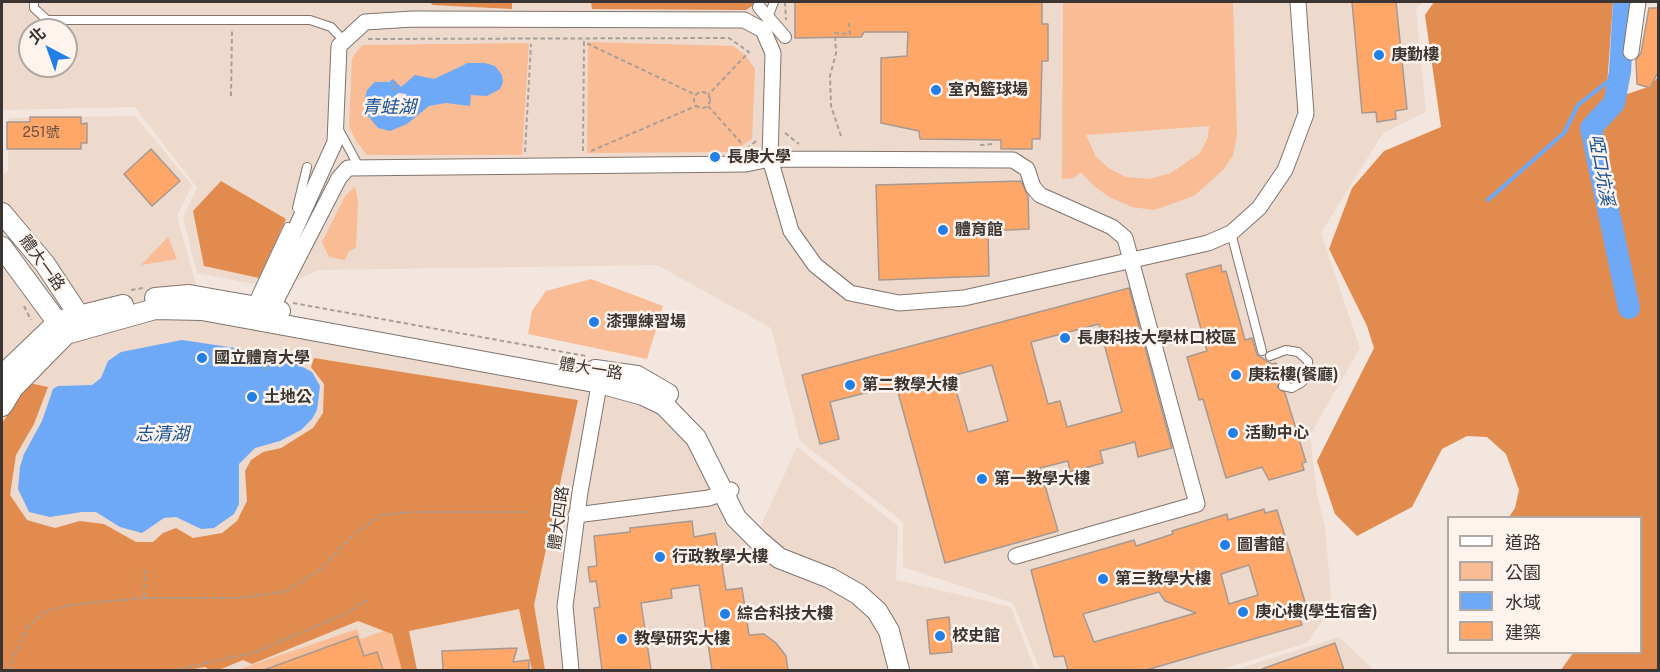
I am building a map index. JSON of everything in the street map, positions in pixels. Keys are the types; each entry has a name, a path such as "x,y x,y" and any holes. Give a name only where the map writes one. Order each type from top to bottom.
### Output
{"street":[{"path":"262,306 335,142 339,46 364,22 413,19 724,18 744,20 764,30 772,53 770,159 791,231 815,265 850,293 899,303 964,298 1208,243 1231,233 1259,208 1285,170 1306,114 1298,2"},
{"path":"1631,52 1638,2"},
{"path":"759,7 785,37"},
{"path":"262,306 339,178 348,168 746,164 770,159 1013,160 1027,169 1040,195 1112,226 1125,238 1197,504 1016,556"},
{"name":"體大一路","path":"2,213 45,264 83,322"},
{"name":"體大一路","path":"2,247 62,327 83,322 150,298 179,296 262,306 601,377 643,395 664,405 696,438 726,492 736,518 779,558 830,578 860,596 877,611 889,631 899,670"},
{"path":"262,306 290,297"},
{"path":"2,381 11,368 62,327"},
{"path":"2,406 13,388 62,327"},
{"name":"體大四路","path":"572,670 565,606 576,515 601,377"},
{"path":"576,515 691,501 726,492"},
{"name":"體大一路","path":"726,492 744,512 786,550 838,570 865,584 885,605 899,625 906,643 911,670"}],"lane":[{"path":"34,2 34,8 47,20 310,20 331,27 344,41"},
{"path":"764,30 774,2"},
{"path":"336,123 359,168"},
{"path":"262,306 300,202 307,167"},
{"path":"1231,233 1262,351"},
{"path":"1270,356 1286,350 1298,352 1308,361 1309,374 1300,383 1292,388 1283,386"}],"path":[{"path":"785,2 785,37"},
{"path":"231,96 233,21"},
{"path":"841,136 831,106 830,76 836,53 835,33 850,34 849,23"},
{"path":"362,39 729,38 749,52 708,95 708,106 743,145"},
{"path":"708,95 701,93 696,95 584,42 583,154 696,106 703,108 708,106"},
{"path":"524,157 531,44"},
{"path":"396,82 392,86 398,93"},
{"path":"696,95 694,102 696,106"},
{"path":"784,123 784,133 800,145"},
{"path":"741,153 757,140"},
{"path":"975,145 993,144"},
{"path":"589,156 598,156"},
{"path":"128,291 150,286"},
{"path":"266,370 269,356"},
{"path":"8,670 28,626 45,612 68,605 144,598 237,598 284,592 321,569 353,535 381,515 410,512 530,513"},
{"path":"144,598 145,566"},
{"path":"174,670 255,652 345,614 369,598"}],"shaded area":[{"path":"2,2 1423,2 1416,9 1426,112 1383,133 1321,233 1360,348 1310,435 1317,495 1325,526 1332,607 1307,643 1219,670 1040,670 1013,603 903,567 903,522 800,441 771,328 657,265 318,270 279,289 197,273 183,217 197,188 135,107 3,110 2,143"},
{"path":"429,2 512,2 512,9 433,5"},
{"path":"591,2 758,2 746,10 592,9"},
{"path":"1434,2 1613,2 1606,101 1648,87 1658,77 1658,670 1561,670 1572,654 1642,654 1642,516 1510,516 1515,508 1519,490 1506,454 1487,437 1467,436 1442,449 1412,507 1357,536 1335,514 1317,461 1374,348 1367,326 1329,249 1352,188 1384,151 1441,127 1425,15"},
{"name":"國立體育大學","path":"135,116 192,185 177,216 206,321 631,399 659,408 686,442 734,528 751,547 797,447 898,526 896,580 1011,607 1035,670 2,670 2,176 8,171 9,118"},
{"path":"221,181 286,219 259,278 204,266 193,211"},
{"path":"314,358 578,400 534,605 545,670 532,670 519,609 409,631 417,670 402,670 392,634 358,621 252,664 243,660 219,670 210,670 205,667 189,670 2,670 2,423 29,383 48,387 34,424 16,455 10,495 27,520 55,528 80,521 104,524 136,542 153,542 163,533 176,528 193,538 222,533 237,521 247,501 245,471 251,460 263,452 281,448 313,428 323,413 324,384 311,367"},
{"path":"1339,637 1374,670 1234,670"}],"green space":[{"path":"1063,2 1233,2 1237,135 1233,155 1223,170 1194,196 1154,210 1132,207 1109,197 1081,172 1074,178 1062,179","holes":["1209,126 1208,137 1200,153 1171,173 1150,179 1126,177 1110,169 1096,157 1086,135"]},
{"path":"588,42 733,46 745,55 755,69 752,139 732,152 587,153"},
{"path":"529,43 522,155 367,155 356,141 349,126 352,58 362,45"},
{"path":"355,186 358,201 356,248 349,251 345,260 329,257 322,242 345,196"},
{"path":"168,237 177,259 141,265"},
{"name":"漆彈練習場","path":"591,279 663,306 647,359 528,334 532,311 546,291"},
{"path":"357,629 361,639 389,629 405,670 237,670"}],"water":[{"name":"青蛙湖","path":"468,63 485,63 495,66 502,75 503,82 500,89 487,96 471,95 470,106 446,103 429,106 407,124 390,131 378,128 368,116 365,99 367,90 375,82 389,82 393,79 401,87 415,75 434,79"},
{"name":"志清湖","path":"182,340 255,351 281,362 295,363 312,372 320,386 317,410 301,430 280,441 255,448 239,464 239,504 234,514 214,528 201,529 176,517 164,518 142,533 120,527 96,512 50,517 29,512 18,489 20,467 24,454 42,421 53,389 58,386 92,385 101,378 108,361 121,352"}],"pier":[{"path":"398,93 406,94 409,102 403,108 391,110 388,104"}],"building":[{"path":"795,2 1042,2 1042,24 1048,24 1048,61 1042,61 1040,139 1032,139 1032,149 1001,149 1001,140 920,139 919,131 881,123 881,58 907,56 908,32 864,32 861,37 795,38"},
{"name":"庚勤樓","path":"1352,2 1396,2 1407,109 1395,111 1396,119 1377,122 1376,112 1362,113"},
{"path":"1649,8 1659,8 1659,70 1650,88 1637,84 1636,60 1641,53"},
{"path":"30,117 81,117 81,124 87,123 87,143 81,143 81,149 7,149 7,122 30,122"},
{"path":"151,149 180,181 152,206 124,174"},
{"name":"體育館","path":"1021,181 1028,196 1029,229 988,231 989,276 879,280 876,185"},
{"name":"庚耘樓(餐廳)","path":"1221,265 1222,272 1226,271 1245,340 1252,338 1257,355 1272,364 1276,363 1282,380 1277,387 1285,393 1306,462 1302,463 1304,470 1269,480 1262,467 1226,478 1203,399 1199,400 1187,357 1207,351 1186,274"},
{"name":"第二教學大樓","path":"1129,288 1172,448 1138,457 1135,442 1100,451 1103,463 1070,472 1068,461 1040,468 1058,531 945,563 896,385 830,402 839,439 820,444 802,375","holes":["1099,324 1122,412 1067,427 1060,401 1048,404 1031,342","992,365 1008,421 968,432 952,376"]},
{"path":"1264,509 1265,513 1277,510 1305,602 1294,604 1302,625 1146,670 1068,670 1064,656 1054,657 1031,570 1134,540 1136,546 1173,534 1172,531 1227,514 1228,520","holes":["1249,565 1258,595 1229,604 1221,574","1159,592 1165,601 1196,613 1094,642 1083,614"]},
{"path":"692,521 694,537 715,533 718,550 722,549 725,564 722,565 726,590 742,588 749,635 764,634 776,643 786,656 788,670 712,670 699,585 671,589 672,598 641,603 651,670 602,670 594,608 600,607 596,581 590,582 588,567 597,566 594,536 630,532 630,528"},
{"name":"校史館","path":"949,617 952,652 930,654 927,620"},
{"path":"357,636 364,656 377,652 383,670 264,670"},
{"path":"1335,643 1344,670 1262,670 1262,669"},
{"path":"517,648 513,662 529,660 529,670 443,670 442,651"}],"waterway":[{"name":"啞口坑溪","path":"1624,2 1620,72 1614,103 1591,128 1629,308"},
{"path":"1488,200 1564,133 1578,105 1620,72"}],"place":[{"name":"庚勤樓","path":"1379,55"},
{"name":"室內籃球場","path":"936,90"},
{"name":"長庚大學","path":"715,157"},
{"name":"體育館","path":"943,230"},
{"name":"漆彈練習場","path":"594,322"},
{"name":"長庚科技大學林口校區","path":"1065,338"},
{"name":"國立體育大學","path":"202,358"},
{"name":"庚耘樓(餐廳)","path":"1236,375"},
{"name":"第二教學大樓","path":"850,385"},
{"name":"土地公","path":"252,397"},
{"name":"活動中心","path":"1233,433"},
{"name":"第一教學大樓","path":"982,479"},
{"name":"圖書館","path":"1225,545"},
{"name":"行政教學大樓","path":"660,557"},
{"name":"第三教學大樓","path":"1103,579"},
{"name":"庚心樓(學生宿舍)","path":"1243,612"},
{"name":"綜合科技大樓","path":"725,614"},
{"name":"校史館","path":"940,636"},
{"name":"教學研究大樓","path":"622,639"}]}
